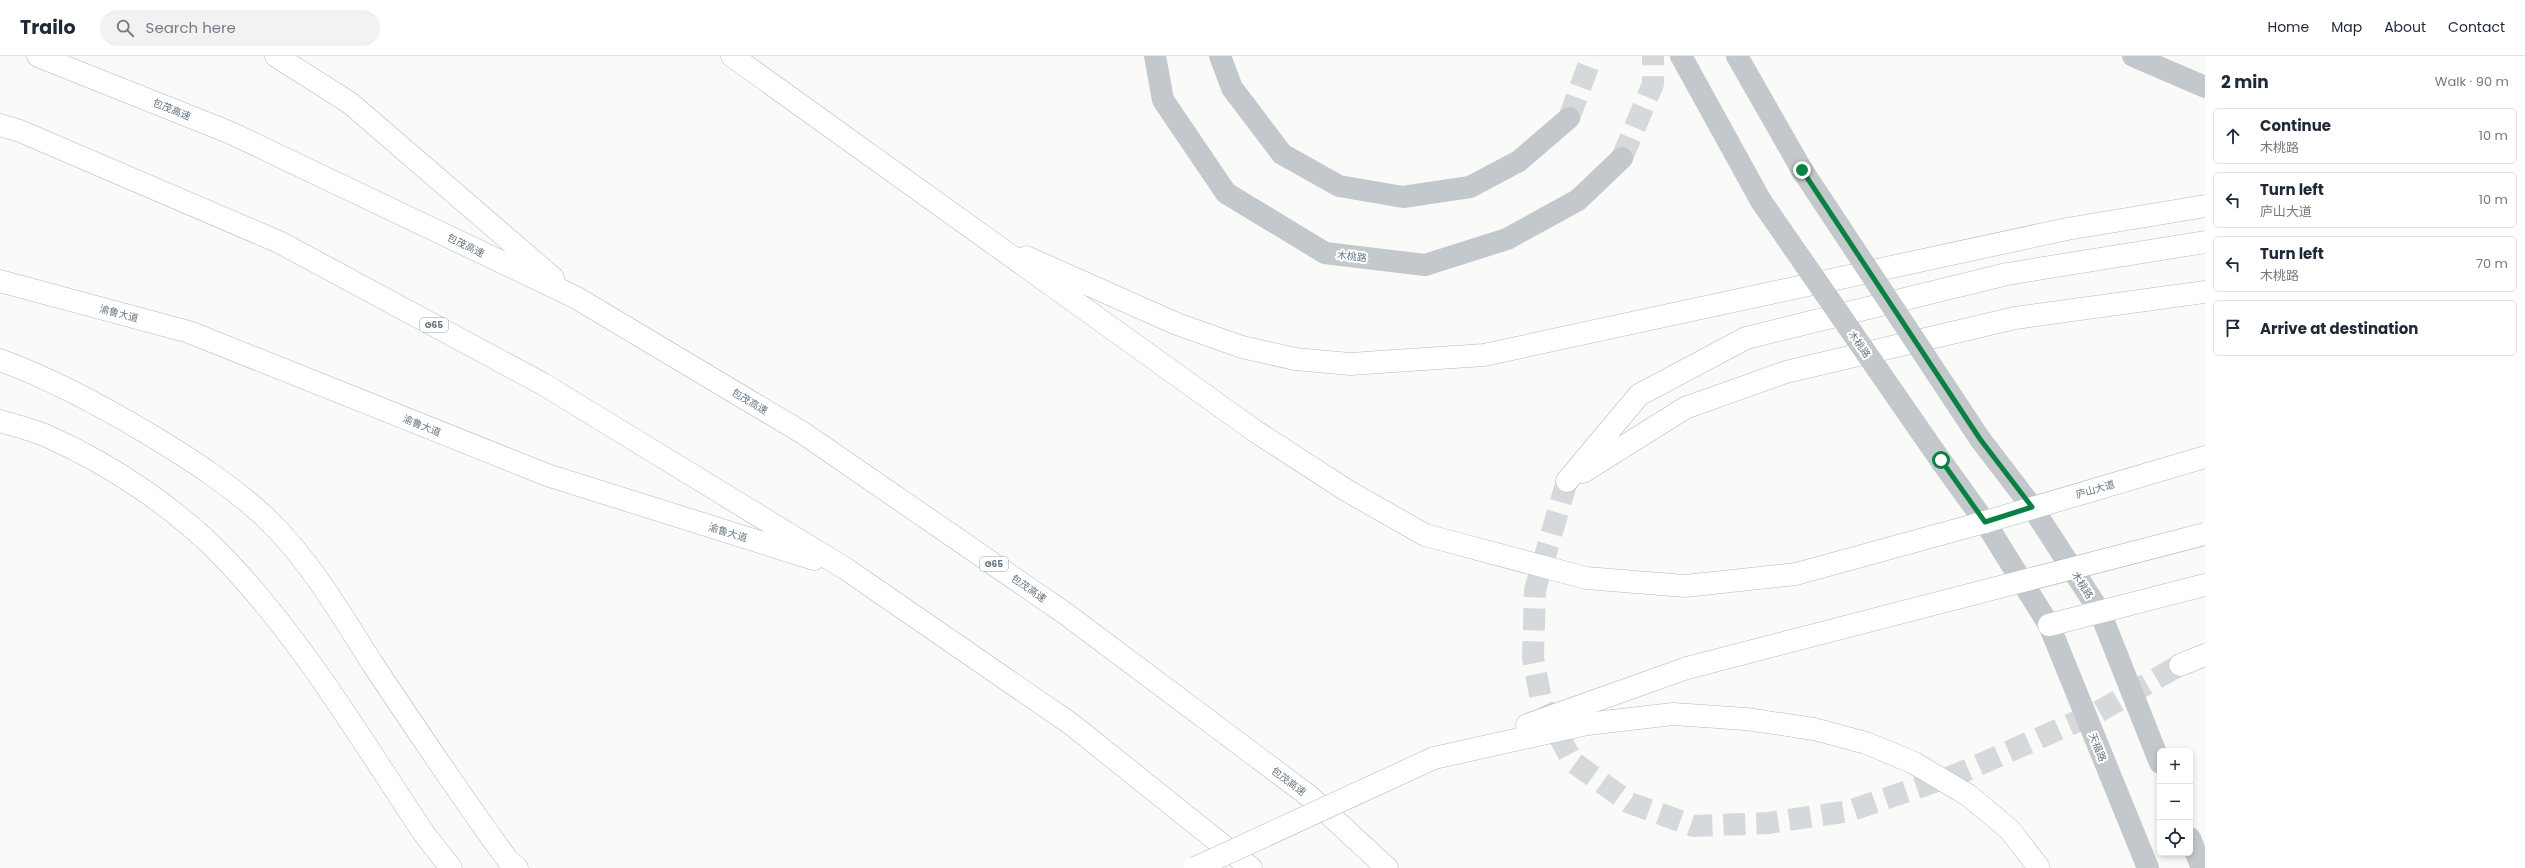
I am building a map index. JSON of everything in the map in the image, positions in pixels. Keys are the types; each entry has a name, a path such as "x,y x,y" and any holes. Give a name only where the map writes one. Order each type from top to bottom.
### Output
{"main road":[{"name":"包茂高速","path":"38,56 231,133 575,297 803,433 1066,614 1309,796 1387,868"},
{"path":"276,56 350,102 575,297"},
{"path":"732,56 981,237 1177,324 1242,347 1295,359 1350,364 1484,355 2067,229 2205,206"},
{"name":"G65","path":"0,125 20,131 279,242 544,384 846,569 1071,724 1251,868"},
{"name":"庐山大道","path":"981,237 1255,431 1346,490 1425,536 1586,578 1685,586 1796,574 1985,522 2205,457"},
{"path":"2205,242 2007,274 1746,338 1639,395 1567,481 1685,408 1786,372 2015,318 2205,292"},
{"name":"渝鲁大道","path":"0,281 189,332 546,475 846,569"},
{"path":"0,360 30,371 104,407 224,482 269,521 303,561 452,783 507,859 517,868"},
{"path":"0,421 49,437 119,474 173,513 226,560 280,622 425,834 451,868"},
{"path":"1195,868 1434,758 1687,668 2205,534"},
{"path":"2049,625 2205,585"},
{"path":"2180,665 2205,655"},
{"path":"1434,758 1587,724 1673,714 1746,719 1814,729 1866,743 1914,763 1968,795 2010,830 2039,868"}],"street":[{"name":"木桃路","path":"1155,56 1163,100 1226,193 1325,253 1425,265 1507,239 1578,200 1622,158"},
{"path":"1220,56 1232,88 1282,154 1339,186 1403,197 1470,187 1518,161 1569,118"},
{"name":"木桃路","path":"1681,56 1761,201 1985,522 2049,625"},
{"name":"木桃路","path":"1737,56 1802,170 1980,439 2032,507 2100,612"},
{"path":"2133,56 2205,87"},
{"path":"2100,612 2157,755"},
{"name":"天福路","path":"2049,625 2148,868"},
{"path":"2193,846 2202,868"}],"tunnel":[{"path":"1569,118 1592,56"},
{"path":"1622,158 1653,84 1653,56"},
{"path":"1567,481 1535,590 1533,658 1542,705 1573,762 1630,803 1694,826 1768,823 1849,811 1958,774 2098,712 2180,665"}],"route":[{"path":"1802,170 1980,439 2032,507 1985,522 1941,460"}]}
